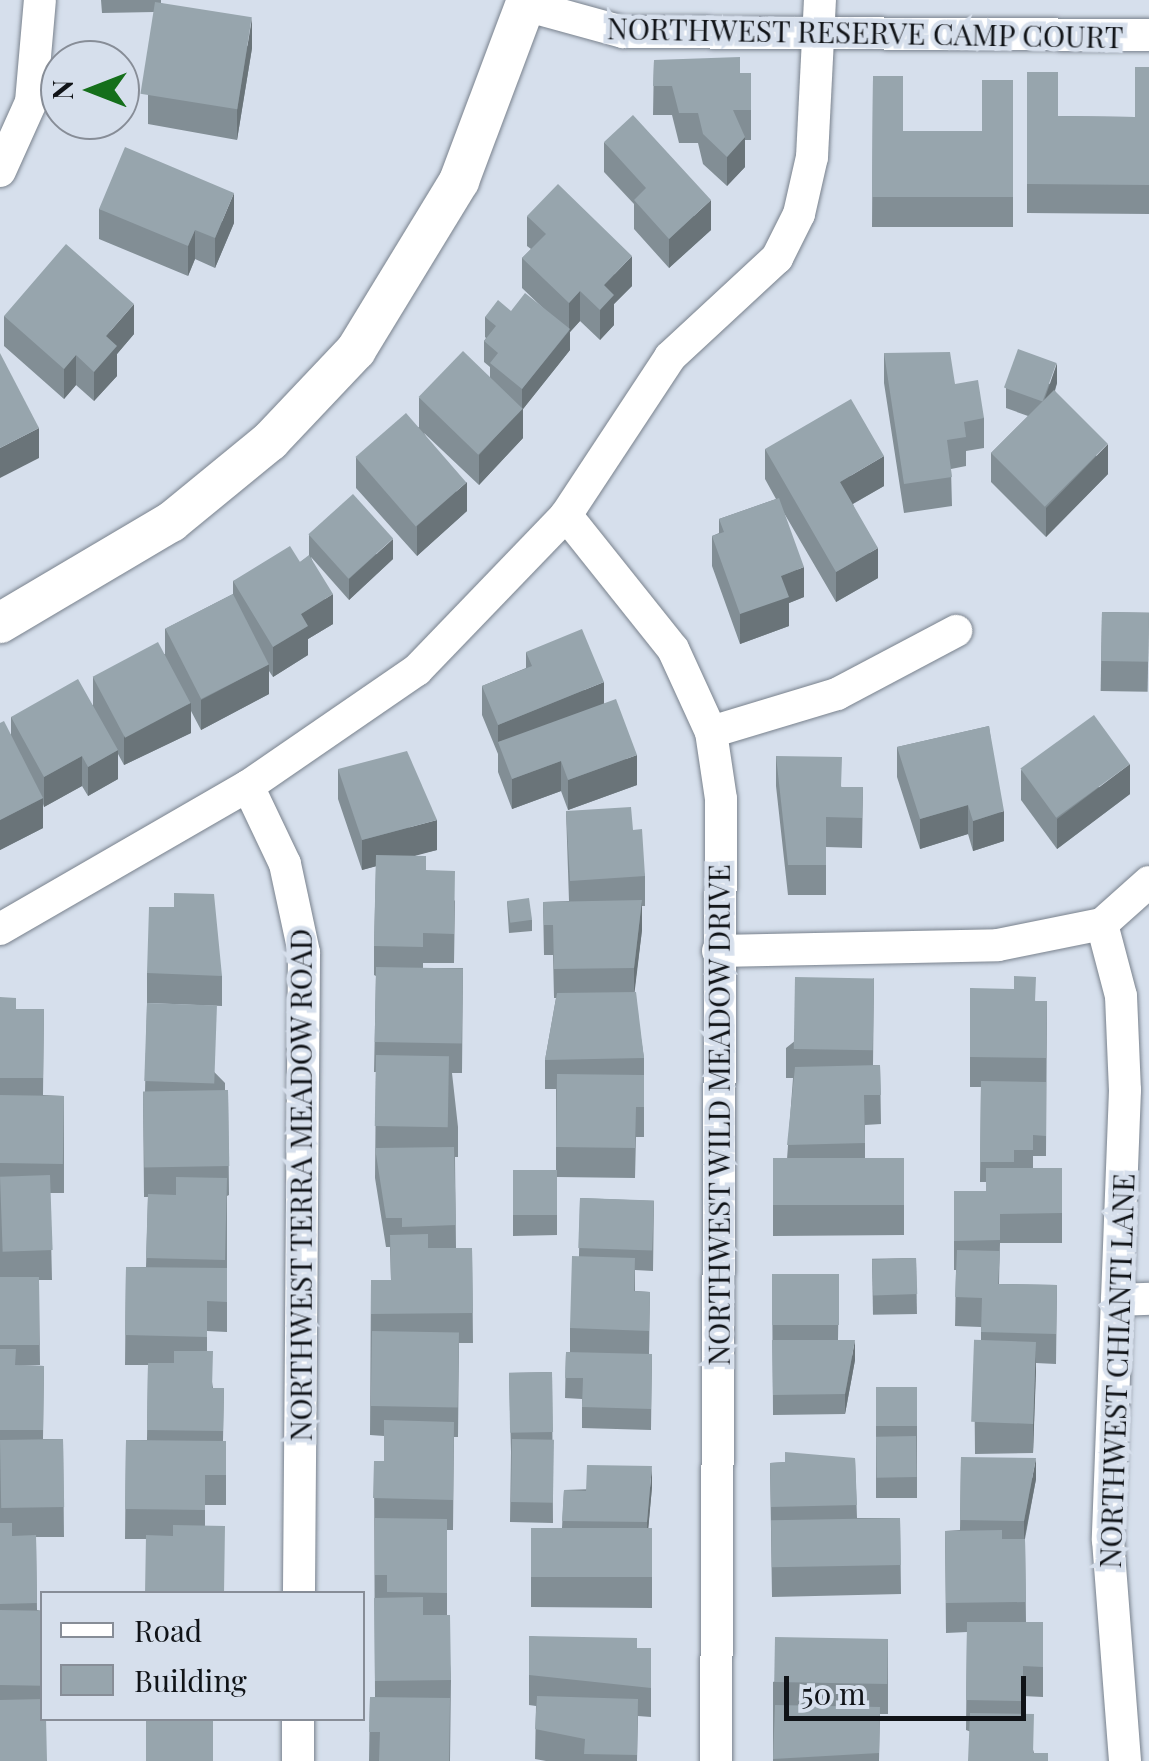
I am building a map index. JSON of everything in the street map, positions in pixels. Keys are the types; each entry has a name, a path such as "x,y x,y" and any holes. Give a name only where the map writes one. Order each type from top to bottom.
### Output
{"street":[{"path":"0,171 31,102 40,0"},
{"path":"0,928 248,786 417,670 566,515 670,357 777,258 812,157 820,0"},
{"path":"0,623 171,522 270,441 356,350 459,181 526,3"},
{"name":"NORTHWEST RESERVE CAMP COURT","path":"526,3 623,32 1149,35"},
{"name":"NORTHWEST WILD MEADOW DRIVE","path":"566,515 645,607 711,732 721,799 716,1761"},
{"path":"711,732 837,694 956,631"},
{"name":"NORTHWEST TERRA MEADOW ROAD","path":"248,786 285,864 304,953 299,1591"},
{"path":"718,951 932,950 1102,924 1149,882"},
{"name":"NORTHWEST CHIANTI LANE","path":"1102,924 1121,996 1133,1299 1108,1540 1136,1720 1124,1761"},
{"path":"298,1721 298,1761"}],"building":[{"path":"155,2 252,17 237,109 140,94"},
{"path":"740,57 740,73 751,73 751,110 733,110 745,137 727,157 703,134 698,113 679,113 672,86 653,86 654,60"},
{"path":"1135,67 1149,67 1149,185 1027,184 1027,72 1058,72 1058,116 1135,117"},
{"path":"873,76 903,76 903,131 982,131 982,80 1013,80 1013,197 872,197"},
{"path":"633,115 711,200 669,239 634,200 646,188 604,142"},
{"path":"125,147 234,193 215,238 195,230 188,246 99,209"},
{"path":"558,184 632,256 604,285 614,295 600,310 580,291 569,303 522,258 546,234 527,216"},
{"path":"66,244 134,304 106,336 117,346 94,372 76,355 64,369 4,316"},
{"path":"525,293 570,329 522,389 490,363 498,353 484,341 496,326 485,317 498,300 511,311"},
{"path":"1018,349 1057,363 1043,402 1004,388"},
{"path":"463,351 523,409 478,455 419,397"},
{"path":"950,352 955,384 978,380 984,418 964,422 966,437 947,440 952,477 904,484 884,353"},
{"path":"0,353 39,428 0,448"},
{"path":"1054,390 1108,444 1045,507 991,453"},
{"path":"851,399 884,456 840,482 878,548 836,572 765,449"},
{"path":"406,413 466,482 416,526 355,457"},
{"path":"353,494 393,539 349,579 308,534"},
{"path":"779,498 804,567 781,576 789,597 740,614 712,536 724,532 719,519"},
{"path":"290,546 300,562 309,555 333,594 301,614 308,626 273,647 233,581"},
{"path":"233,594 269,664 201,699 165,629"},
{"path":"1102,612 1149,613 1148,662 1101,661"},
{"path":"582,629 604,682 498,725 482,686 532,666 526,652"},
{"path":"158,642 190,703 125,738 93,677"},
{"path":"78,679 118,750 88,767 82,756 44,777 11,717"},
{"path":"616,699 637,755 568,780 561,761 512,779 498,742"},
{"path":"1094,715 1130,764 1056,818 1020,768"},
{"path":"4,721 43,798 0,820 0,723"},
{"path":"989,726 1004,811 973,821 968,805 920,819 897,747"},
{"path":"407,751 437,820 362,840 338,769"},
{"path":"776,756 842,757 841,787 863,787 862,818 826,817 826,865 788,865"},
{"path":"631,807 633,830 642,829 645,876 570,881 566,811"},
{"path":"376,855 426,856 426,870 455,871 454,934 423,933 423,947 374,946"},
{"path":"174,893 214,894 222,976 147,973 149,907 174,907"},
{"path":"529,898 532,920 510,923 507,901"},
{"path":"642,900 634,968 554,969 553,925 544,925 543,902"},
{"path":"376,967 463,969 462,1044 375,1042"},
{"path":"1014,976 1036,977 1035,1001 1047,1001 1046,1058 970,1057 970,988 1014,989"},
{"path":"795,977 874,978 873,1050 794,1049"},
{"path":"636,992 644,1058 545,1060 557,993"},
{"path":"0,997 16,998 16,1009 44,1009 43,1078 0,1078"},
{"path":"147,1003 217,1005 214,1083 144,1081"},
{"path":"376,1055 449,1056 448,1127 375,1126"},
{"path":"880,1065 881,1095 864,1095 865,1143 787,1145 795,1067"},
{"path":"557,1074 644,1075 644,1107 636,1107 635,1148 556,1147"},
{"path":"981,1081 1046,1082 1046,1136 1033,1135 1033,1150 1014,1150 1014,1162 980,1162"},
{"path":"228,1090 229,1166 144,1167 143,1091"},
{"path":"0,1095 64,1096 63,1164 0,1163"},
{"path":"454,1147 456,1225 402,1227 402,1218 386,1218 375,1148"},
{"path":"773,1158 904,1158 904,1205 773,1205"},
{"path":"986,1168 1062,1168 1062,1213 1000,1214 1000,1240 954,1241 954,1191 986,1191"},
{"path":"513,1170 557,1170 557,1215 513,1215"},
{"path":"50,1175 53,1250 3,1252 0,1177"},
{"path":"176,1177 227,1178 225,1260 146,1258 148,1194 176,1195"},
{"path":"580,1198 654,1201 652,1251 578,1248"},
{"path":"428,1234 428,1248 472,1248 473,1313 371,1314 371,1280 391,1280 390,1235"},
{"path":"957,1250 1000,1251 998,1284 1057,1285 1056,1334 981,1332 982,1298 955,1297"},
{"path":"572,1256 635,1258 634,1291 650,1292 649,1331 570,1328"},
{"path":"916,1258 917,1294 873,1296 872,1260"},
{"path":"126,1267 227,1268 227,1302 207,1301 207,1337 125,1335"},
{"path":"772,1274 839,1274 839,1325 772,1325"},
{"path":"0,1277 39,1277 39,1345 0,1345"},
{"path":"372,1331 459,1333 458,1408 371,1406"},
{"path":"772,1340 855,1340 845,1394 773,1395"},
{"path":"974,1340 1036,1342 1033,1424 971,1422"},
{"path":"0,1349 16,1349 15,1365 44,1366 43,1430 0,1430"},
{"path":"174,1351 213,1351 212,1388 224,1388 223,1431 147,1430 148,1363 174,1363"},
{"path":"566,1352 652,1354 651,1409 582,1407 583,1378 565,1378"},
{"path":"552,1372 553,1432 510,1433 509,1373"},
{"path":"876,1387 917,1387 917,1426 876,1426"},
{"path":"384,1420 454,1422 453,1500 373,1498 374,1461 384,1461"},
{"path":"916,1436 917,1477 877,1478 876,1437"},
{"path":"63,1439 64,1507 1,1508 0,1440"},
{"path":"512,1439 554,1440 553,1503 511,1502"},
{"path":"126,1440 226,1441 226,1475 205,1475 205,1510 125,1509"},
{"path":"785,1452 855,1458 857,1505 771,1507 770,1463 785,1462"},
{"path":"961,1457 1036,1458 1024,1521 960,1520"},
{"path":"587,1465 652,1466 647,1522 562,1521 564,1490 586,1491"},
{"path":"375,1518 447,1519 447,1593 387,1592 387,1575 375,1575"},
{"path":"900,1518 901,1565 772,1567 771,1520"},
{"path":"0,1523 12,1523 12,1536 36,1535 37,1603 0,1604"},
{"path":"173,1525 225,1526 224,1591 145,1591 146,1535 173,1536"},
{"path":"531,1528 652,1528 652,1577 531,1577"},
{"path":"1002,1530 1002,1539 1025,1539 1026,1602 946,1603 945,1531"},
{"path":"423,1597 423,1615 450,1615 451,1680 375,1681 374,1598"},
{"path":"0,1610 40,1611 40,1686 0,1685"},
{"path":"967,1622 1043,1622 1043,1667 1023,1666 1023,1701 966,1700"},
{"path":"529,1636 637,1638 637,1648 651,1648 651,1688 529,1675"},
{"path":"775,1637 888,1639 887,1684 774,1682"},
{"path":"537,1696 638,1699 637,1755 584,1754 585,1739 535,1729"},
{"path":"370,1697 450,1698 449,1761 379,1761 380,1732 369,1732"},
{"path":"40,1699 40,1721 46,1721 47,1761 0,1761 0,1700"},
{"path":"775,1705 880,1707 879,1753 773,1759"},
{"path":"970,1713 1034,1714 1033,1753 1048,1753 1048,1761 968,1761"},
{"path":"146,1721 213,1721 213,1761 146,1761"}]}
